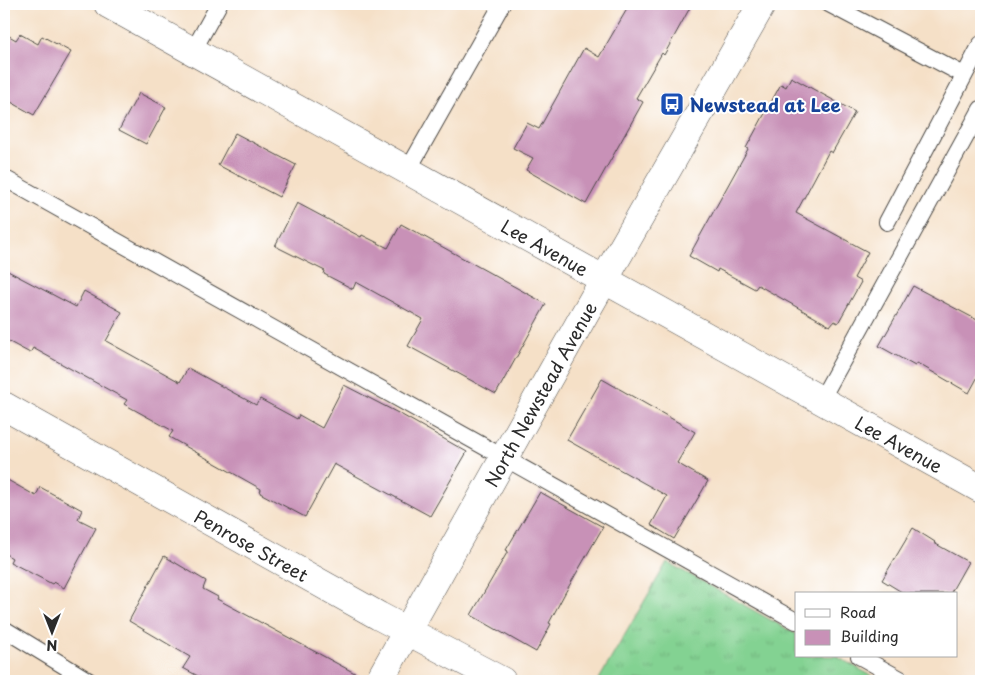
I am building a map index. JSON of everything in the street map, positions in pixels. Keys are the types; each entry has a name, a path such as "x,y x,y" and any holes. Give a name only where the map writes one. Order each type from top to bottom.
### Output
{"street":[{"name":"Lee Avenue","path":"108,4 981,489"},
{"name":"North Newstead Avenue","path":"379,681 604,280 762,4"},
{"name":"Penrose Street","path":"4,406 408,631 502,681"}],"lane":[{"path":"193,51 219,4"},
{"path":"408,170 502,4"},
{"path":"830,4 964,75"},
{"path":"887,222 981,44"},
{"path":"820,400 979,118"},
{"path":"4,178 795,620"},
{"path":"4,629 89,681"},
{"path":"863,658 904,681"}],"green space":[{"path":"667,562 795,633 795,658 840,658 881,681 598,681"}],"building":[{"path":"630,4 692,4 664,55 662,53 636,98 643,102 586,204 526,170 533,158 513,148 527,123 539,129 584,48 599,57"},
{"path":"4,33 16,40 20,34 38,44 42,36 71,52 34,115 4,98"},
{"path":"791,77 855,112 832,153 829,151 796,213 868,252 854,278 861,282 838,323 834,321 830,326 758,285 755,289 718,269 717,272 689,256 748,149 746,148 781,84 786,87"},
{"path":"139,93 166,107 146,144 119,130"},
{"path":"235,133 296,165 279,197 218,165"},
{"path":"297,203 361,237 362,235 388,248 401,224 546,304 496,394 408,346 423,319 356,282 353,289 324,274 325,271 275,246"},
{"path":"4,269 76,307 84,291 122,312 106,341 180,382 188,368 256,405 260,399 297,419 299,415 322,428 344,385 467,452 430,516 334,464 305,517 260,493 261,489 169,437 173,431 124,404 127,400 33,348 30,353 4,339"},
{"path":"913,286 981,322 981,371 969,393 917,363 915,366 879,346"},
{"path":"602,379 695,432 677,463 708,481 674,539 651,525 667,496 567,440"},
{"path":"4,478 36,496 40,487 82,510 78,519 96,528 64,588 54,582 52,584 10,562 12,558 4,553"},
{"path":"540,492 603,527 565,593 536,652 471,615"},
{"path":"913,528 934,543 968,562 951,592 902,592 882,580"},
{"path":"164,556 206,581 203,589 218,597 217,599 364,678 363,681 207,681 183,668 190,657 129,621"}],"place":[{"name":"Newstead at Lee","path":"672,104"}]}
